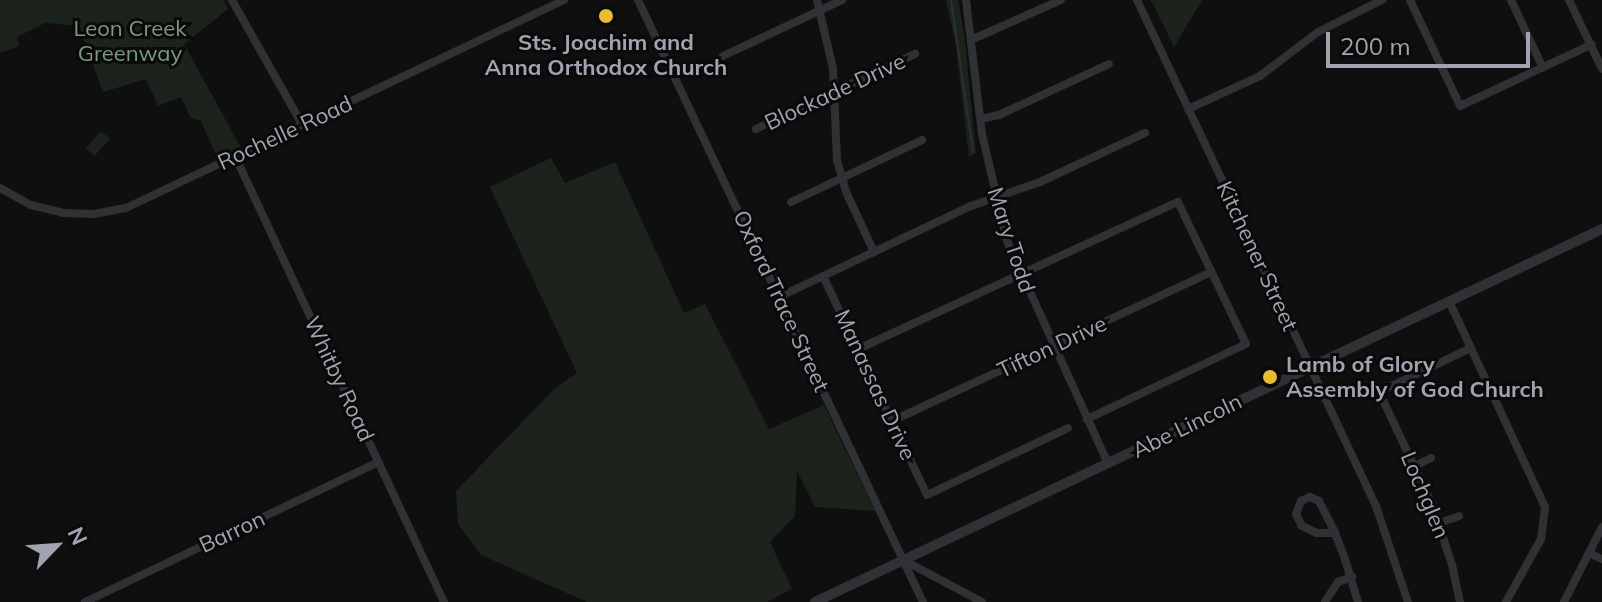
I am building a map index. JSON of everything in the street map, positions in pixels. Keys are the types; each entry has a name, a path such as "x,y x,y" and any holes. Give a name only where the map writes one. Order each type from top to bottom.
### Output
{"street":[{"path":"232,0 302,124"},
{"name":"Rochelle Road","path":"0,188 23,202 75,214 110,212 138,203 564,0"},
{"name":"Oxford Trace Street","path":"638,0 923,602"},
{"path":"817,0 835,91 835,137 842,178 874,252"},
{"path":"723,56 842,0"},
{"name":"Mary Todd","path":"966,0 995,199 1019,274 1108,464"},
{"path":"973,39 1061,0"},
{"name":"Kitchener Street","path":"1137,0 1376,506 1408,602"},
{"path":"1188,109 1260,76 1318,32 1382,0"},
{"path":"1410,0 1460,106 1591,45"},
{"path":"1511,0 1543,68"},
{"path":"1569,0 1602,69"},
{"name":"Blockade Drive","path":"756,129 915,54"},
{"path":"981,119 999,115 1109,64"},
{"path":"779,297 971,206 1040,182 1145,133"},
{"path":"791,202 922,140"},
{"name":"Whitby Road","path":"235,156 444,602"},
{"path":"858,349 1178,202 1246,344 1087,419"},
{"name":"Abe Lincoln","path":"815,602 1602,229"},
{"name":"Tifton Drive","path":"892,421 1211,272"},
{"name":"Manassas Drive","path":"823,276 927,495 1068,428"},
{"path":"1449,301 1545,507 1541,539 1506,602"},
{"name":"Lochglen","path":"1460,602 1439,523 1379,392 1471,348"},
{"path":"1415,466 1431,458"},
{"name":"Barron","path":"85,602 378,462"},
{"path":"1335,533 1317,533 1302,526 1296,514 1301,501 1315,498 1335,533 1358,602"},
{"path":"1439,523 1459,516"},
{"path":"1564,602 1602,527"},
{"path":"1589,553 1602,559"},
{"path":"903,560 982,602"},
{"path":"1325,602 1338,582 1352,577"}],"green space":[{"name":"Leon Creek Greenway","path":"0,0 223,0 228,9 184,44 241,148 218,159 201,121 191,118 181,97 158,106 146,79 103,92 79,26 45,23 17,37 19,46 0,53"},
{"path":"946,0 958,0 964,32 976,153 969,157 956,46"},
{"path":"1151,0 1202,0 1174,47"},
{"path":"101,131 110,139 95,156 86,148"},
{"path":"551,158 565,183 615,162 684,313 705,304 769,429 824,405 875,511 815,507 797,471 795,516 770,542 792,589 767,602 587,602 481,555 458,524 456,491 555,388 577,373 490,187"}],"waterway":[{"path":"951,0 973,151"}],"place":[{"name":"Sts. Joachim and Anna Orthodox Church","path":"606,16"},
{"name":"Lamb of Glory Assembly of God Church","path":"1270,377"}]}
